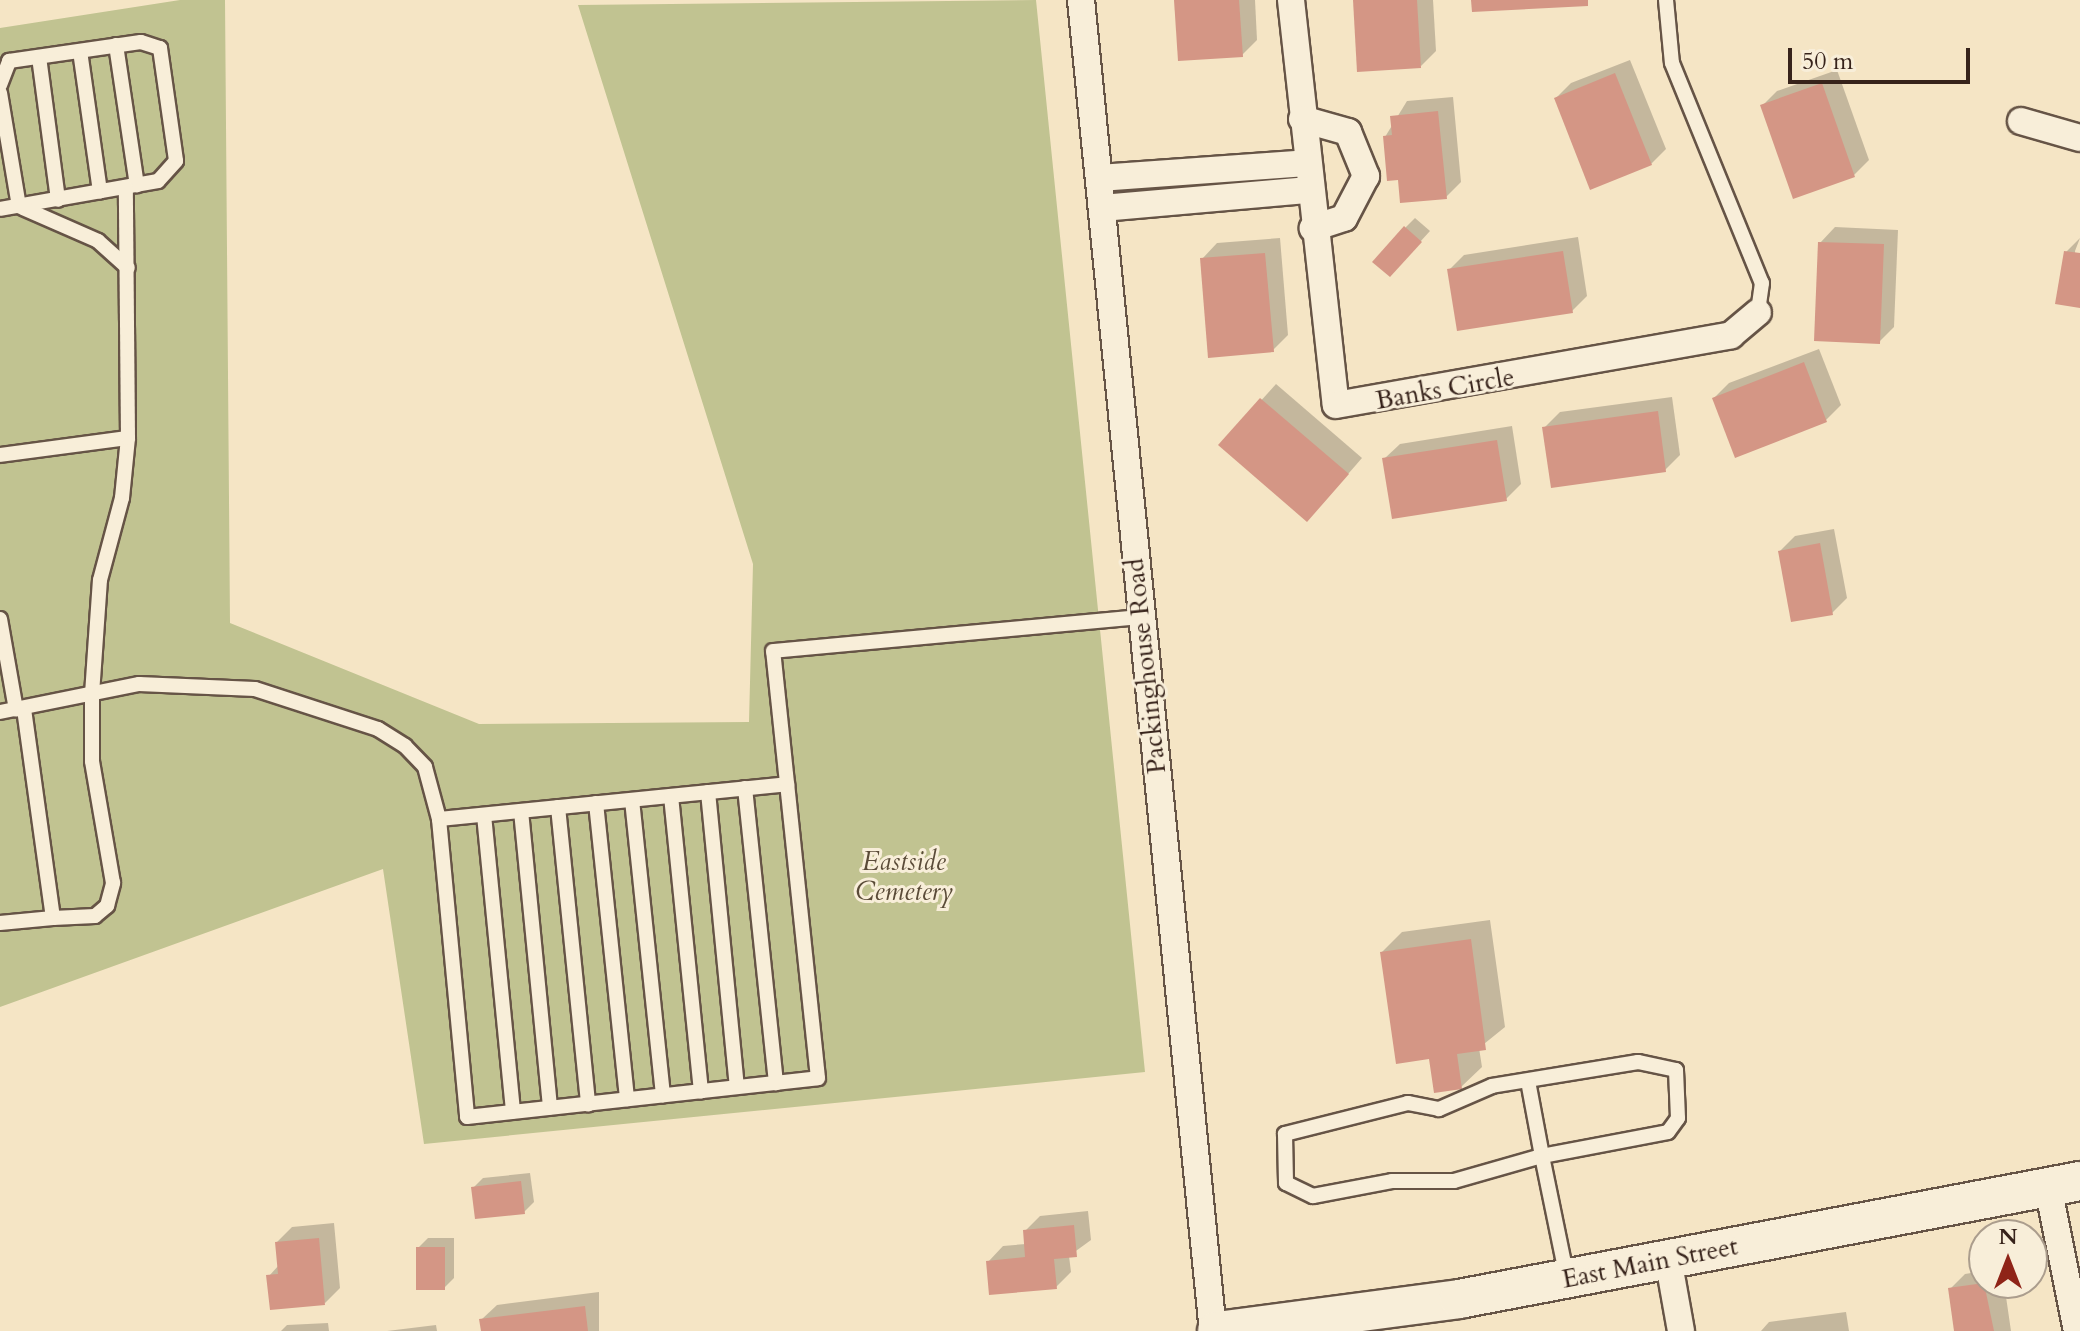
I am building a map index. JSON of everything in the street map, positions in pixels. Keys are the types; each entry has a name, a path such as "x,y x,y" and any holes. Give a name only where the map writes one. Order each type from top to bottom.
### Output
{"main road":[{"name":"East Main Street","path":"1215,1331 1567,1278 2064,1184"}],"street":[{"name":"Packinghouse Road","path":"1081,0 1215,1331"},
{"name":"Banks Circle","path":"1291,0 1313,228 1336,405 1731,335 1758,312"},
{"path":"1302,119 1348,132 1365,160 1355,206 1313,228"},
{"path":"2021,121 2080,138"},
{"path":"1099,178 1306,163"},
{"path":"1102,208 1309,190"},
{"path":"2064,1184 2077,1331"},
{"path":"1668,1258 1681,1331"}],"lane":[{"path":"1666,0 1672,63 1762,283 1758,312"},
{"path":"0,923 95,916 107,906 113,883 92,761 92,694 100,580 122,498 128,438 131,186 116,45"},
{"path":"0,85 9,61 116,45 160,48 176,161 158,181 0,209"},
{"path":"80,51 100,192"},
{"path":"39,57 58,200"},
{"path":"0,93 19,206"},
{"path":"19,206 98,241 129,269"},
{"path":"0,455 128,438"},
{"path":"0,712 139,684 218,682 378,729 425,767 439,819 467,1117 818,1078 773,651 1141,617"},
{"path":"0,619 20,709 53,918"},
{"path":"439,819 787,784"},
{"path":"745,788 776,1083"},
{"path":"708,792 737,1087"},
{"path":"671,796 701,1091"},
{"path":"632,800 663,1095"},
{"path":"596,803 627,1099"},
{"path":"558,807 588,1104"},
{"path":"521,811 550,1108"},
{"path":"484,815 513,1112"},
{"path":"1662,1062 1676,1070 1681,1093 1668,1132 1542,1156 1454,1181 1392,1181 1313,1196 1286,1183 1285,1134 1408,1103 1439,1109 1492,1086 1662,1062"},
{"path":"1528,1081 1567,1278"}],"green space":[{"name":"Eastside Cemetery","path":"180,0 225,0 230,623 479,724 749,722 753,564 578,5 1036,0 1145,1072 424,1144 383,869 0,1007 0,28"}],"building":[{"path":"1174,0 1239,0 1243,57 1178,61"},
{"path":"1353,0 1417,0 1421,68 1357,72"},
{"path":"1471,0 1588,0 1588,6 1472,12"},
{"path":"1615,73 1652,165 1590,190 1554,98"},
{"path":"1822,83 1855,177 1793,199 1760,105"},
{"path":"1438,111 1447,199 1400,203 1398,180 1387,181 1383,136 1392,135 1390,116"},
{"path":"1404,226 1422,242 1390,277 1372,262"},
{"path":"1818,242 1884,244 1880,344 1814,341"},
{"path":"1563,251 1573,313 1457,331 1447,269"},
{"path":"2064,251 2080,253 2080,308 2055,304"},
{"path":"1265,253 1274,352 1208,358 1200,258"},
{"path":"1804,362 1827,422 1735,458 1712,398"},
{"path":"1260,398 1349,474 1307,522 1218,445"},
{"path":"1658,411 1666,472 1551,488 1542,427"},
{"path":"1497,440 1507,501 1392,519 1382,458"},
{"path":"1820,543 1833,615 1791,622 1778,551"},
{"path":"1471,939 1486,1050 1457,1054 1462,1089 1434,1093 1429,1059 1396,1064 1380,952"},
{"path":"521,1181 525,1214 475,1219 471,1187"},
{"path":"1074,1225 1077,1257 1054,1259 1057,1289 989,1295 986,1261 1025,1257 1023,1230"},
{"path":"319,1238 325,1305 270,1310 266,1275 278,1274 275,1242"},
{"path":"416,1247 445,1247 445,1290 416,1290"},
{"path":"1968,1285 1968,1299 1987,1299 1994,1331 1954,1331 1948,1288"},
{"path":"585,1306 588,1331 481,1331 479,1319"}]}
